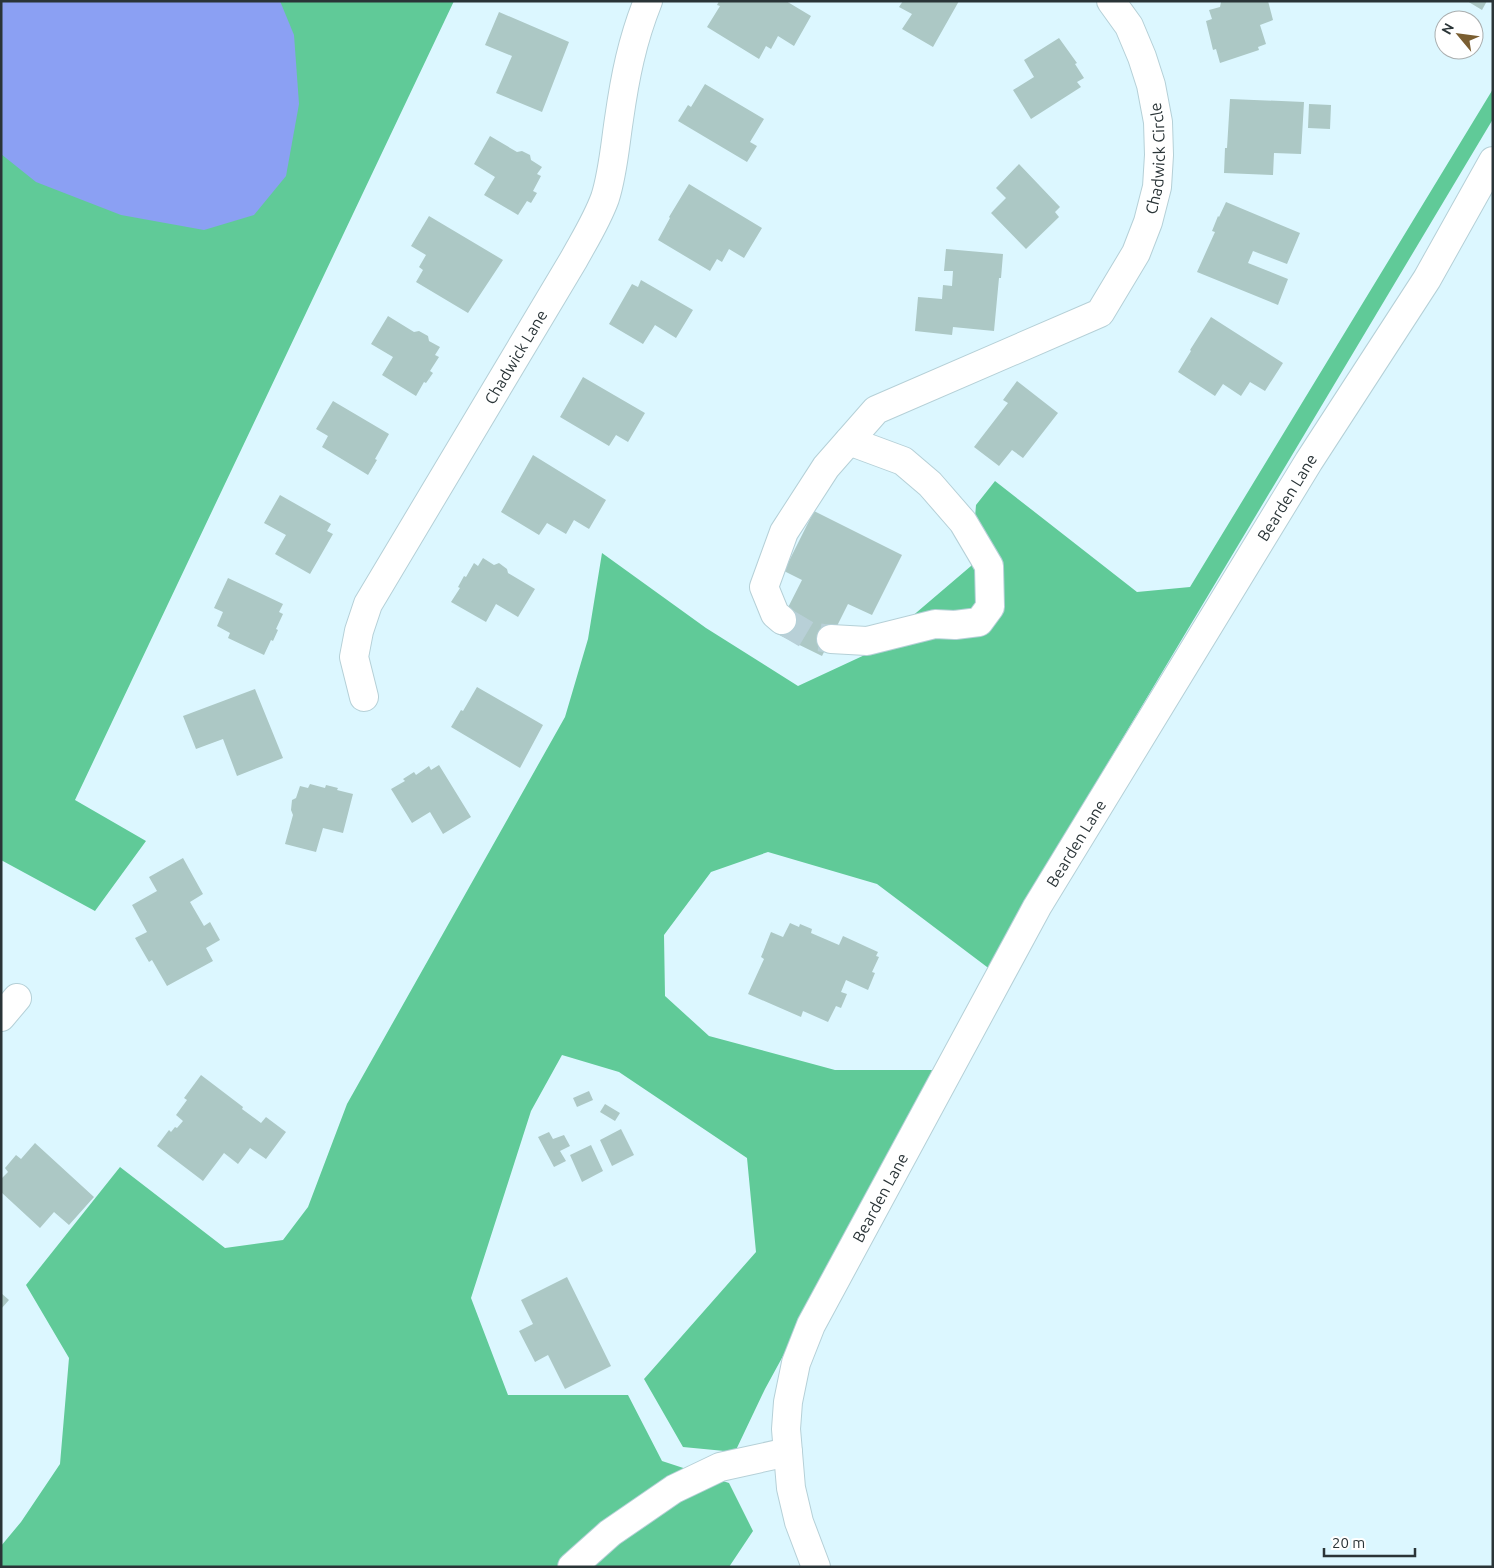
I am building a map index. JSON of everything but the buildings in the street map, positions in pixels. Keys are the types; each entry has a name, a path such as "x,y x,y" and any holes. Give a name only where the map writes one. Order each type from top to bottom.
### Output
{"street":[{"name":"Chadwick Lane","path":"364,698 354,657 358,631 368,604 574,259 593,225 605,197 612,169 629,58 637,28 648,1"},
{"name":"Chadwick Circle","path":"849,441 876,410 1100,313 1136,252 1148,222 1157,188 1159,155 1158,122 1151,85 1129,26 1111,1"},
{"name":"Bearden Lane","path":"816,1567 800,1522 791,1488 786,1429 788,1402 796,1363 811,1326 1036,907 1309,461 1428,279 1493,161"},
{"path":"782,620 774,614 764,587 784,532 826,467 849,441 903,461 930,484 963,522 989,566 990,607 979,622 955,625 935,624 867,641 830,639"},
{"path":"572,1567 610,1533 674,1489 720,1467 788,1452"}],"green space":[{"path":"1,1 454,1 75,800 146,841 95,911 1,860"},
{"path":"1493,89 1493,119 1066,833 991,970 877,884 768,852 711,872 664,935 665,996 709,1036 835,1070 939,1070 765,1389 735,1452 683,1447 644,1379 756,1252 747,1158 619,1072 562,1055 531,1111 471,1298 508,1395 628,1395 662,1461 729,1483 753,1531 729,1567 1,1567 1,1546 21,1522 60,1464 69,1358 26,1285 120,1167 225,1248 283,1240 308,1207 347,1104 565,717 588,639 602,553 706,628 798,686 869,653 971,566 976,505 995,481 1137,592 1190,587"}],"water":[{"path":"1,1 280,1 294,35 299,104 286,176 254,215 204,230 121,215 36,182 1,154"}],"tunnel":[{"path":"782,620 809,636 831,639"}]}
